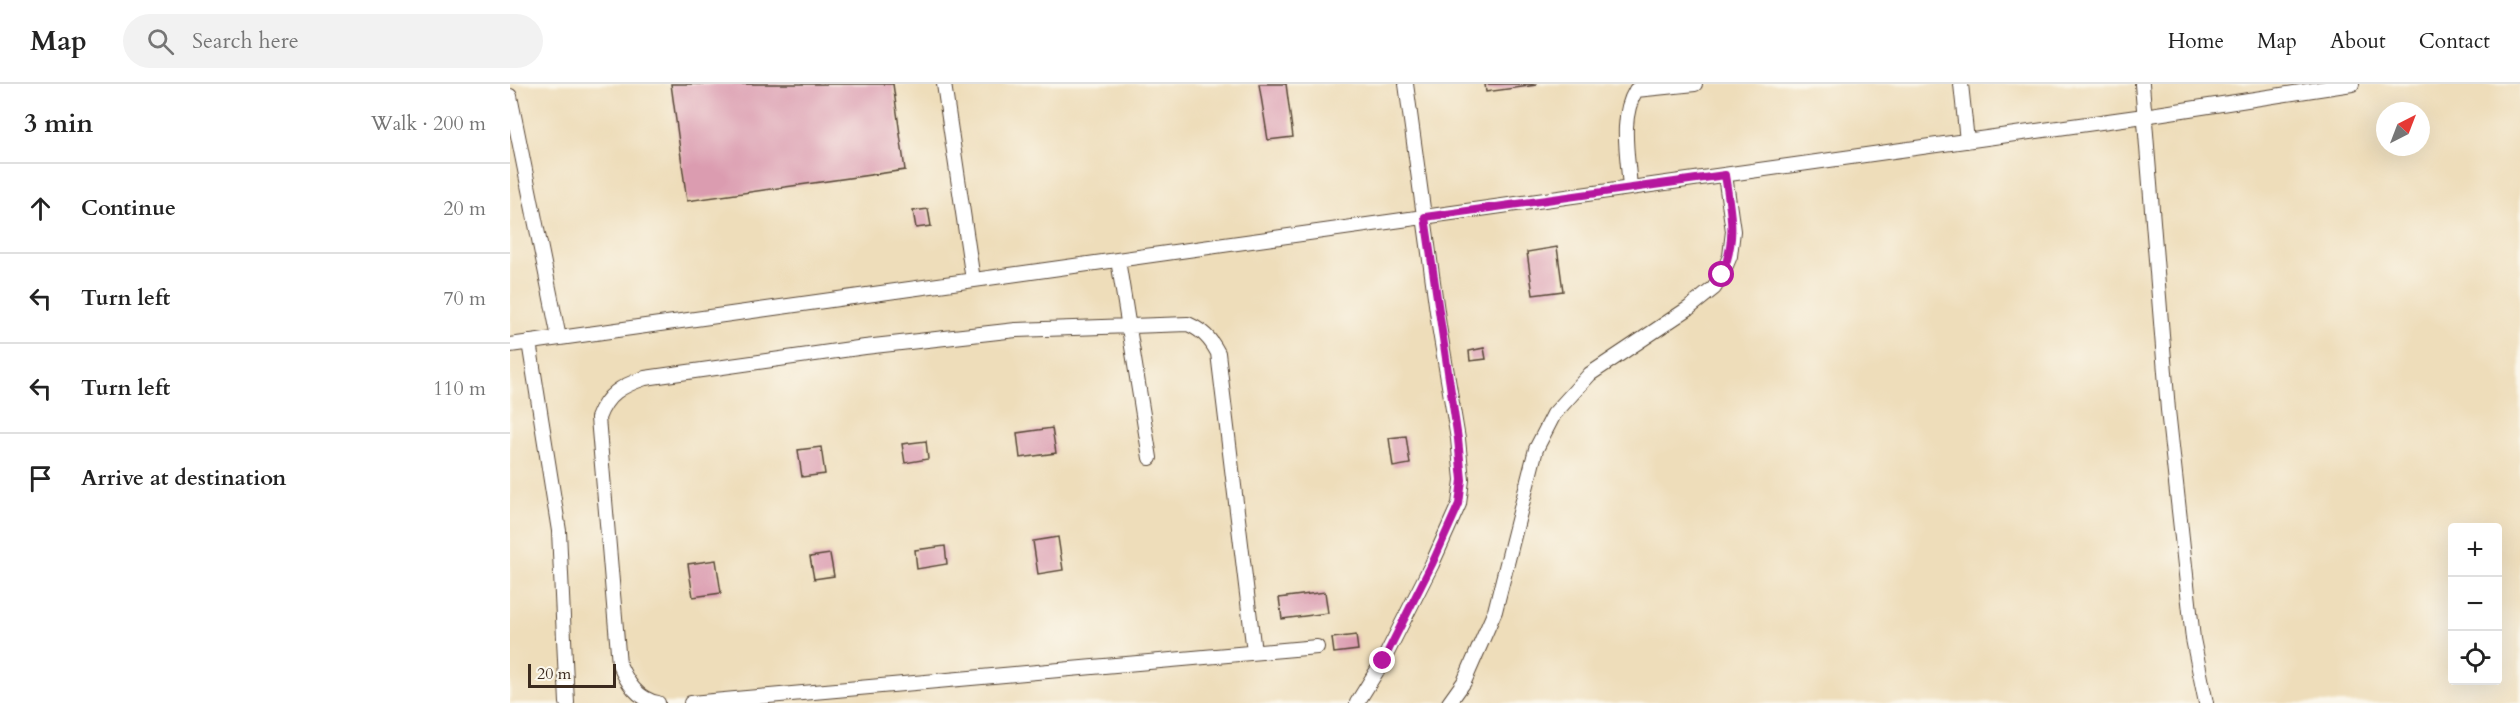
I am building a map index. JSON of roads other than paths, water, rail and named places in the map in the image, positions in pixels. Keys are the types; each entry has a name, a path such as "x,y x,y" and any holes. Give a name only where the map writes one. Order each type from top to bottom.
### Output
{"lane":[{"path":"944,84 974,280"},
{"path":"1357,703 1383,661 1432,564 1459,504 1462,480 1406,84"},
{"path":"1630,188 1626,124 1628,103 1632,96 1636,90 1695,84"},
{"path":"1960,84 1967,141"},
{"path":"2142,84 2168,410 2193,639 2206,703"},
{"path":"510,345 2144,116 2304,87 2352,84"},
{"path":"510,96 559,338"},
{"path":"1449,703 1464,682 1495,611 1536,449 1554,414 1590,374 1689,308 1714,288 1722,275 1730,256 1733,231 1725,175"},
{"path":"1118,260 1150,458"},
{"path":"658,703 647,701 636,691 626,679 619,664 598,418 603,404 614,392 645,378 864,347 1016,330 1188,324 1200,329 1211,339 1218,353 1254,652"},
{"path":"529,342 560,531 567,703"},
{"path":"691,703 1317,647"}]}
